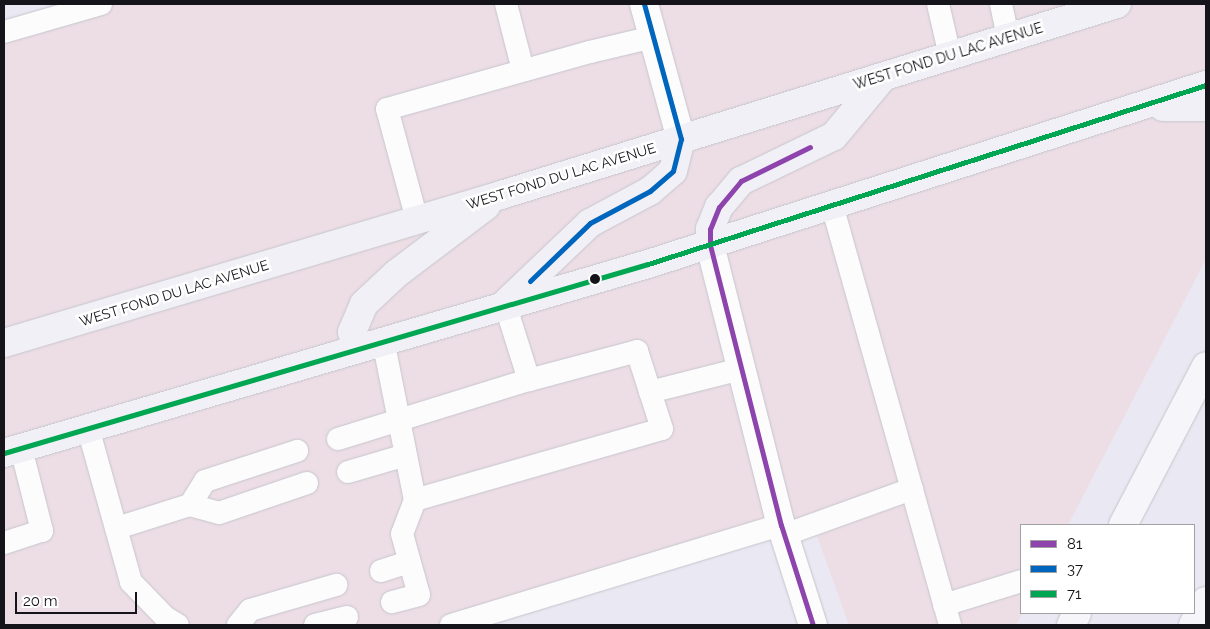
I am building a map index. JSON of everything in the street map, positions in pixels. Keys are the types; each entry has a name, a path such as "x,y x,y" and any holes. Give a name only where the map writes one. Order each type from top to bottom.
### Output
{"main road":[{"name":"WEST FOND DU LAC AVENUE","path":"4,343 501,195 1117,4"},
{"path":"710,245 710,229 720,207 740,181 834,136 883,77"},
{"path":"12,451 710,245 1206,85"},
{"path":"1136,107 1206,107"},
{"path":"505,304 590,223 650,191 673,171 681,139"},
{"path":"356,349 352,332 364,304 396,274 501,195"},
{"path":"1124,524 1206,366"}],"street":[{"path":"644,4 681,139"},
{"path":"710,245 783,530 813,625"}],"lane":[{"path":"4,32 100,4"},
{"path":"506,4 523,70"},
{"path":"938,4 950,56"},
{"path":"1001,4 1008,38"},
{"path":"417,220 387,109 523,70 653,37"},
{"path":"832,205 947,615 1020,581"},
{"path":"505,304 521,388"},
{"path":"383,340 416,500 402,534 419,595 392,602"},
{"path":"338,439 472,405 521,388 567,377 637,351 662,429 588,440 492,469 416,500"},
{"path":"650,392 741,369"},
{"path":"88,428 131,582 165,617 178,625"},
{"path":"4,543 42,531 12,451"},
{"path":"190,505 205,482 297,451"},
{"path":"348,472 406,455"},
{"path":"117,528 190,505 219,513 307,483"},
{"path":"451,625 783,530 912,489"},
{"path":"382,571 409,562"},
{"path":"238,625 250,610 336,585"},
{"path":"315,625 347,617"}],"shaded area":[{"path":"103,4 1206,4 1206,259 1069,524 1020,524 1020,614 1022,614 1016,625 849,625 811,519 465,625 4,625 4,32"}],"transit line":[{"name":"37","path":"530,281 590,223 650,191 673,171 681,139 644,4"},
{"name":"71","path":"4,453 648,264 1206,85"},
{"name":"81","path":"810,147 741,181 719,207 710,229 710,245 781,525 813,625"}]}
